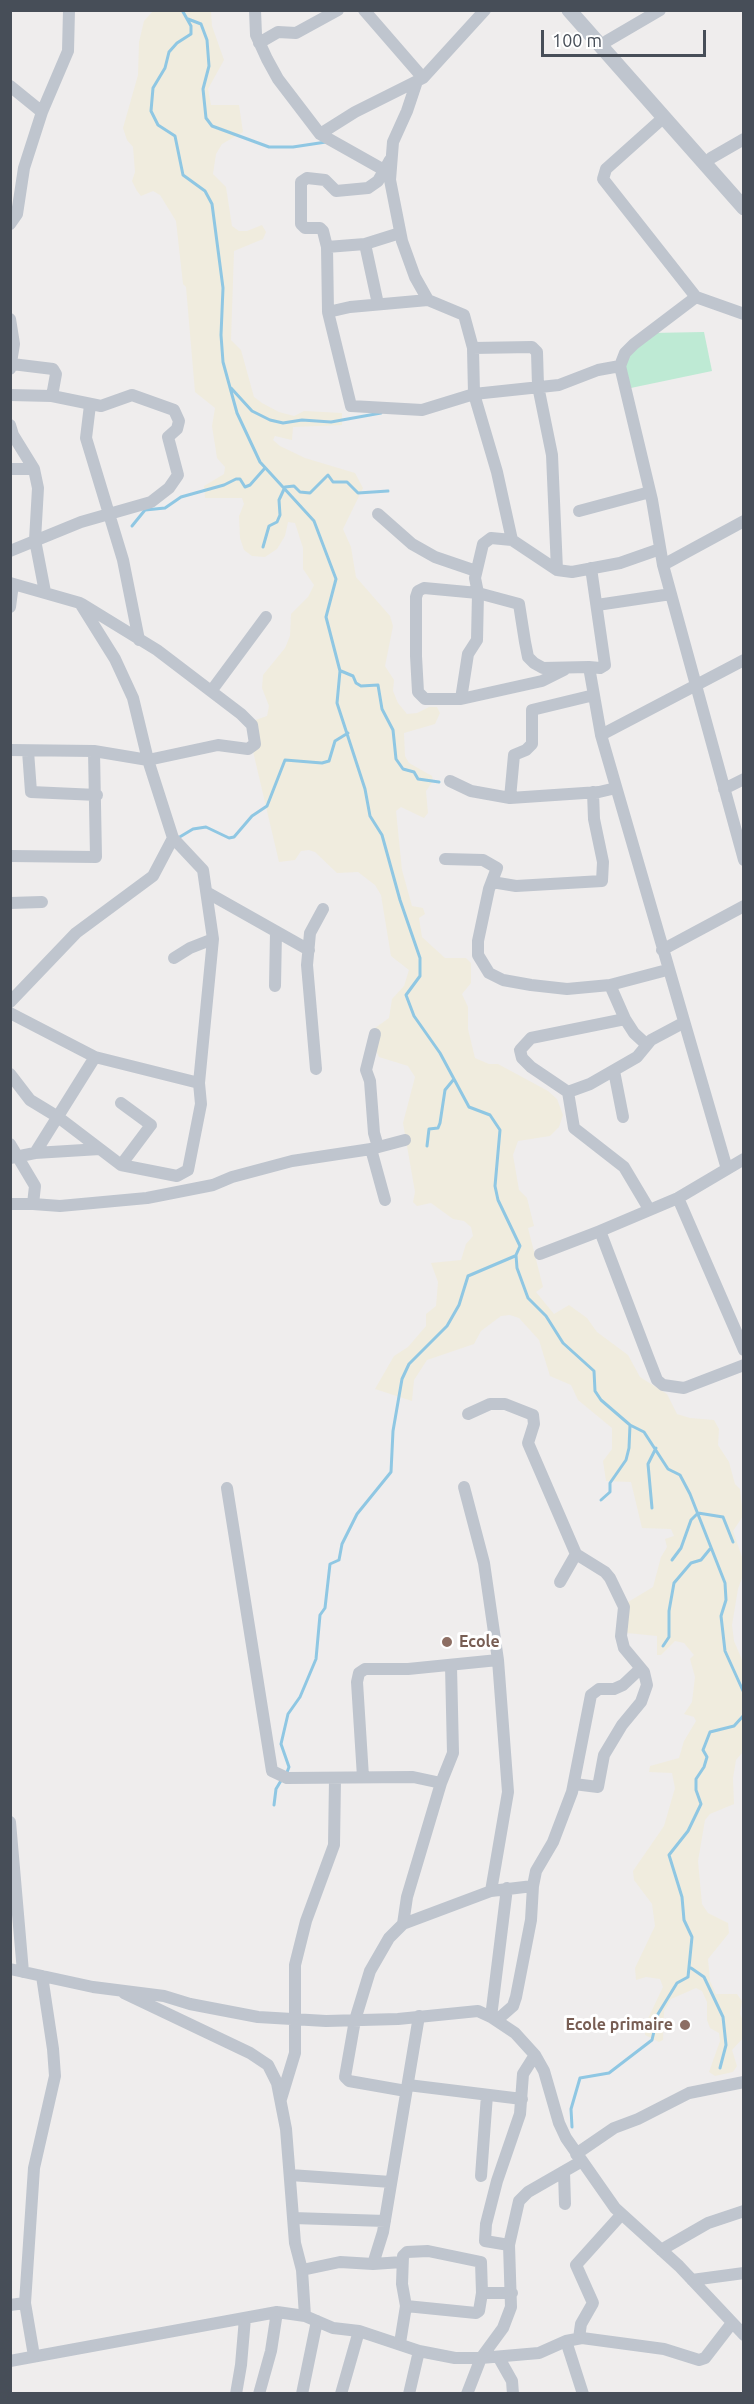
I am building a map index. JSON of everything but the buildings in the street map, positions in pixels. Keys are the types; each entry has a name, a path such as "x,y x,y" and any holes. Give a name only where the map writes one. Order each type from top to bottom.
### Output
{"street":[{"path":"10,224 17,214 15,198 42,111 68,51 69,10"},
{"path":"255,10 258,43 278,79 320,134 387,165"},
{"path":"258,43 278,32 296,33 338,10"},
{"path":"364,10 420,79"},
{"path":"320,134 355,112 420,79 484,10"},
{"path":"569,10 744,208"},
{"path":"580,10 744,194"},
{"path":"607,41 660,10"},
{"path":"420,79 393,142 387,165 378,180 368,188 336,191 325,180 307,178 301,182 301,224 305,228 320,228 327,247 328,312 351,406 422,410 474,394 559,385 598,370 620,366"},
{"path":"10,86 42,111"},
{"path":"663,118 606,169 603,179 696,297 744,314"},
{"path":"711,158 744,139"},
{"path":"387,165 400,233 415,277 428,300"},
{"path":"10,166 24,168"},
{"path":"327,247 365,244 400,233"},
{"path":"365,244 378,304"},
{"path":"696,297 634,344 625,353 620,366 650,492 663,565 744,860"},
{"path":"328,312 378,304 428,300 464,315 473,348 474,394 497,472 512,540"},
{"path":"10,319 15,344 11,361 53,369 56,374 52,396"},
{"path":"473,348 536,348 538,386 552,455 557,570"},
{"path":"10,395 52,396 101,406 132,395 174,410 179,417 177,429 168,437 178,470 176,479 151,502 81,522 10,552"},
{"path":"90,405 86,438 123,560 139,640"},
{"path":"10,425 13,435 33,469 38,488 36,540 45,592"},
{"path":"10,469 33,469"},
{"path":"579,511 650,492"},
{"path":"378,514 412,544 435,557 476,571"},
{"path":"663,565 744,520"},
{"path":"461,699 468,654 477,640 476,571 486,540 512,540 557,570 572,572 620,563 660,549"},
{"path":"565,669 542,681 461,699 431,700 420,696 418,692 416,597 418,591 424,588 478,593 519,604 528,657 543,668 600,668 605,665 591,568"},
{"path":"10,607 12,584 80,603 212,690 252,725 255,744 253,748 218,746 148,760 94,751 10,750"},
{"path":"597,604 671,594"},
{"path":"10,1074 30,1100 58,1117 121,1165 177,1176 188,1170 198,1129 201,1104 199,1083 213,939 208,892 203,870 173,838 148,760 133,698 115,659 80,603"},
{"path":"212,690 266,617"},
{"path":"601,735 744,660"},
{"path":"589,667 601,735 646,886 667,970 727,1168"},
{"path":"510,798 514,755 526,750 532,744 532,710 594,695"},
{"path":"28,751 31,792 97,795"},
{"path":"10,856 96,857 97,795 94,751"},
{"path":"724,789 744,779"},
{"path":"450,781 480,793 510,798 593,792 616,788"},
{"path":"492,882 516,886 602,881 603,862 594,819 593,792"},
{"path":"10,1002 76,933 153,876 173,838"},
{"path":"445,859 483,860 493,864 497,870 478,941 478,955 489,973 502,980 531,986 567,988 610,985 667,970"},
{"path":"208,892 309,950"},
{"path":"10,903 42,902"},
{"path":"662,950 744,906"},
{"path":"316,1069 309,950 312,928 322,909"},
{"path":"275,986 276,932"},
{"path":"174,958 190,948 213,939"},
{"path":"610,985 625,1019 634,1033 647,1045"},
{"path":"10,1013 94,1057 199,1083"},
{"path":"568,1092 550,1082 526,1062 520,1050 523,1044 531,1038 625,1019"},
{"path":"568,1092 614,1071 637,1057 658,1034 683,1023"},
{"path":"375,1034 366,1070 372,1092 375,1148 385,1200"},
{"path":"36,1153 94,1057"},
{"path":"614,1071 623,1117"},
{"path":"568,1092 574,1128 624,1167 649,1209"},
{"path":"121,1165 151,1125 122,1103"},
{"path":"10,1204 60,1206 147,1198 213,1185 232,1177 292,1161 375,1148 405,1140"},
{"path":"10,1144 14,1158 35,1186 33,1204"},
{"path":"14,1158 36,1153 100,1149"},
{"path":"540,1254 678,1198 744,1160"},
{"path":"678,1198 744,1350"},
{"path":"600,1231 657,1380 663,1385 684,1388 744,1365"},
{"path":"468,1414 490,1404 505,1404 533,1415 534,1424 528,1443 576,1554 605,1572 610,1578 624,1607 621,1636 624,1648 646,1677 645,1695 610,1744 600,1767 598,1787 574,1784"},
{"path":"464,1487 484,1563 498,1660 508,1791 491,1891"},
{"path":"227,1488 272,1771 287,1778 413,1778 441,1784"},
{"path":"560,1582 576,1554"},
{"path":"363,1777 357,1682 359,1673 365,1669 451,1666 498,1660"},
{"path":"403,1924 406,1897 453,1753 451,1666"},
{"path":"494,2018 513,2006 516,1997 531,1920 536,1871 553,1842 574,1784 591,1695 599,1689 615,1689 640,1669"},
{"path":"280,2100 295,2053 296,1965 306,1921 335,1841 335,1779"},
{"path":"10,1822 15,1920 23,1972"},
{"path":"522,2099 346,2080 355,2020 370,1971 389,1938 403,1924 491,1891 533,1886"},
{"path":"494,2018 507,1888"},
{"path":"10,1969 117,1990 164,1996 190,2004 258,2018 355,2020 478,2011 494,2018 514,2033 535,2055 544,2071 559,2123 579,2158 621,2215 692,2280 744,2335"},
{"path":"34,2356 25,2303 34,2168 54,2076 53,2049 42,1976"},
{"path":"117,1990 259,2058 268,2065 277,2083 290,2175 295,2243 311,2318 302,2394"},
{"path":"373,2264 385,2221 419,2016"},
{"path":"509,2245 488,2244 485,2238 494,2192 520,2114 523,2074 535,2055"},
{"path":"467,2394 481,2358 506,2322 511,2307 509,2245 519,2201 528,2192 564,2172 614,2128 638,2119 690,2093 744,2082"},
{"path":"481,2176 488,2095"},
{"path":"564,2172 565,2204"},
{"path":"290,2175 391,2182"},
{"path":"661,2250 708,2223 744,2211"},
{"path":"579,2338 581,2324 593,2303 593,2297 576,2265 621,2215"},
{"path":"293,2218 385,2221"},
{"path":"400,2343 406,2306 402,2284 402,2262 405,2253 428,2251 479,2260 482,2265 482,2293 479,2311 476,2313 406,2306"},
{"path":"302,2270 340,2262 373,2264 402,2262"},
{"path":"692,2280 744,2273"},
{"path":"482,2293 512,2293"},
{"path":"10,2305 25,2303"},
{"path":"10,2361 277,2312 311,2318 333,2328 359,2331 419,2351 455,2358 499,2358 539,2353 579,2338 664,2349 699,2360 705,2358 732,2323"},
{"path":"259,2394 271,2351 277,2312"},
{"path":"236,2394 245,2318"},
{"path":"341,2394 359,2331"},
{"path":"566,2341 582,2394"},
{"path":"409,2394 419,2351"},
{"path":"499,2358 512,2381 513,2394"},
{"path":"347,2378 351,2394"}],"green space":[{"path":"704,332 712,371 626,389 625,353 650,333"}],"sand":[{"path":"153,11 211,11 212,26 224,60 208,89 211,105 239,105 243,132 222,144 216,154 213,174 226,187 232,226 239,231 247,231 262,225 266,232 263,239 234,251 231,340 241,350 254,397 262,403 279,412 294,416 304,411 342,413 342,425 293,427 292,440 275,436 273,440 305,458 355,473 363,488 343,529 351,547 356,577 390,616 393,626 385,666 394,680 393,691 398,703 407,714 417,713 429,707 437,707 440,713 435,724 404,733 405,756 409,763 432,776 433,781 426,791 428,813 424,818 401,807 396,811 402,870 412,906 423,908 425,914 419,918 422,937 445,958 466,958 471,963 471,983 462,994 468,1007 468,1029 475,1058 489,1064 498,1064 548,1091 557,1099 563,1115 559,1127 550,1136 518,1141 513,1155 519,1190 527,1198 534,1226 528,1228 543,1287 536,1292 554,1314 569,1305 587,1318 597,1332 628,1355 640,1377 667,1394 677,1414 690,1418 714,1420 719,1429 718,1445 729,1462 735,1484 740,1489 743,1516 733,1531 742,1557 743,1575 738,1589 732,1625 734,1641 743,1662 743,1752 736,1760 733,1778 734,1804 710,1814 705,1820 698,1861 702,1904 708,1913 728,1923 729,1933 708,1959 710,1981 716,1994 737,1994 742,2001 740,2014 743,2020 743,2038 732,2050 737,2066 733,2072 715,2076 709,2072 720,2041 719,2033 710,2028 707,2020 707,2002 702,1991 696,1988 671,1999 664,2011 663,2040 659,2042 645,2035 645,2025 663,1987 660,1979 646,1977 636,1980 635,1968 655,1926 652,1904 634,1880 633,1871 664,1826 675,1788 672,1773 649,1772 650,1766 679,1758 684,1741 696,1721 694,1717 684,1714 692,1702 695,1677 690,1659 694,1655 684,1643 675,1641 661,1655 657,1655 657,1636 627,1633 628,1602 653,1587 661,1557 667,1547 665,1539 674,1536 671,1529 642,1528 631,1482 606,1481 603,1461 612,1449 612,1428 578,1400 571,1385 550,1376 539,1340 519,1318 510,1315 501,1316 481,1331 474,1344 427,1360 414,1380 412,1401 375,1389 394,1356 408,1347 426,1326 426,1314 436,1306 438,1282 431,1263 461,1260 466,1244 473,1236 471,1227 464,1221 453,1219 431,1203 417,1206 413,1202 415,1192 403,1123 415,1077 408,1066 379,1057 369,1036 375,1028 389,1018 392,999 404,986 409,970 391,956 381,895 375,885 358,872 337,873 315,852 309,850 301,851 295,860 279,862 248,730 250,722 267,716 269,706 262,688 263,675 285,648 290,636 291,614 308,597 314,585 303,569 303,548 295,523 288,522 285,536 277,549 265,557 252,556 244,550 240,538 239,516 244,504 242,498 205,498 204,486 224,474 225,467 217,458 212,426 215,408 195,392 186,287 183,284 176,221 160,195 153,191 141,196 137,191 132,181 135,172 133,147 127,140 123,128 138,75 139,42 144,21"}],"waterway":[{"path":"182,10 191,26 191,34 177,43 169,52 165,68 153,88 151,111 158,125 175,136 183,175 205,191 212,204 223,288 221,335 223,362 237,413 260,462 314,521 336,579 326,617 340,671 337,703 365,789 370,816 382,835 400,900 420,958 420,976 406,995 414,1016 440,1053 469,1107 490,1115 500,1130 495,1186 498,1200 520,1246 516,1255 517,1268 528,1298 546,1316 563,1343 594,1371 595,1391 601,1400 630,1425 644,1432 668,1469 680,1475 690,1494 725,1583 726,1600 721,1616 725,1651 744,1693"},
{"path":"188,19 201,24 207,40 209,66 203,89 206,118 212,126 269,147 293,147 326,142"},
{"path":"231,388 252,411 270,420 283,423 302,420 331,422 381,413"},
{"path":"132,526 145,510 165,508 181,497 224,485 236,479 240,479 245,487 250,485 265,468"},
{"path":"263,547 269,526 277,522 280,515 279,500 285,487 294,486 300,492 310,493 328,475 333,482 347,482 358,493 388,491"},
{"path":"341,671 353,676 356,683 361,686 378,685 382,709 393,730 396,759 403,769 414,772 418,779 439,782"},
{"path":"178,838 193,829 206,827 229,838 234,837 252,816 267,806 285,760 322,763 329,761 335,741 348,733"},
{"path":"427,1146 429,1129 438,1128 445,1090 454,1079"},
{"path":"286,1775 289,1767 281,1744 288,1714 300,1697 316,1659 320,1615 325,1608 330,1564 339,1560 342,1544 357,1514 391,1472 393,1431 402,1379 409,1364 447,1326 459,1305 468,1276 515,1256"},
{"path":"601,1500 610,1492 610,1483 626,1460 630,1425"},
{"path":"652,1508 648,1464 656,1448"},
{"path":"672,1560 681,1548 691,1520 698,1513 723,1517 733,1542"},
{"path":"663,1646 669,1637 669,1611 674,1583 691,1563 701,1560 710,1549"},
{"path":"572,2127 571,2109 580,2078 609,2073 652,2040 658,2014 677,1983 688,1977 692,1937 684,1920 682,1897 669,1855 688,1831 701,1804 696,1790 696,1779 707,1757 703,1750 710,1732 734,1726 744,1715"},
{"path":"274,1805 276,1789 282,1779"},
{"path":"691,1968 704,1977 723,2017 726,2045 720,2068"}],"place":[{"name":"Ecole","path":"447,1642"},
{"name":"Ecole primaire","path":"685,2025"}]}
